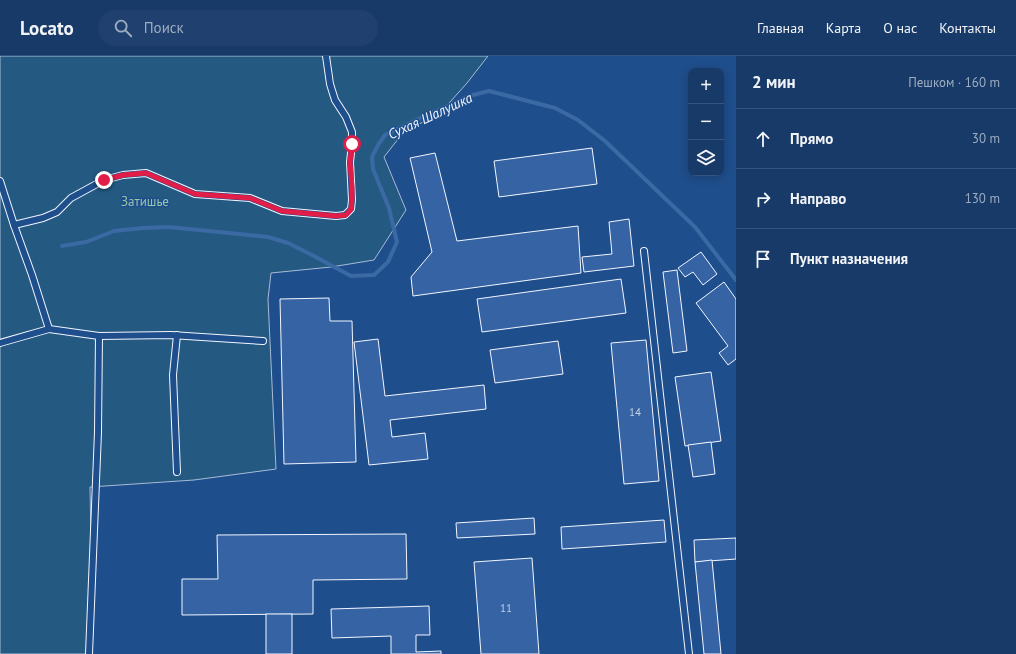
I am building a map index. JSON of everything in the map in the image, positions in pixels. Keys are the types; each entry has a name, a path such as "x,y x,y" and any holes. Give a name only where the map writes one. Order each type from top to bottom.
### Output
{"lane":[{"path":"14,225 43,218 56,212 71,198 104,180 123,175 146,173 195,194 250,198 282,211 336,216 346,215 351,209 352,200 350,162 352,132 346,117 335,100 330,84 326,56"},
{"path":"0,181 49,329"},
{"path":"644,251 689,654"},
{"path":"0,343 49,329 99,336 177,335 263,341"},
{"path":"177,335 173,375 177,472"},
{"path":"89,654 98,432 99,336"}],"green space":[{"name":"Затишье","path":"0,56 488,56 467,83 442,111 402,134 384,157 406,210 374,260 331,267 271,273 268,299 276,469 194,480 90,487 92,594 88,654 0,654"}],"building":[{"path":"592,148 597,184 499,197 494,161"},
{"path":"435,153 457,241 578,226 581,273 413,296 411,277 432,252 410,158"},
{"path":"629,219 634,266 584,272 582,257 612,254 609,222"},
{"path":"701,252 717,274 703,285 693,272 685,277 678,268"},
{"path":"677,270 687,351 673,353 663,272"},
{"path":"621,279 626,313 482,332 477,299"},
{"path":"724,282 736,299 736,359 728,365 719,353 728,346 696,303"},
{"path":"329,298 330,321 352,321 356,462 284,464 280,299"},
{"path":"378,339 385,396 484,385 486,409 390,420 392,437 425,433 428,459 369,465 354,342"},
{"path":"646,340 659,481 624,484 611,343"},
{"path":"558,341 563,374 495,383 490,350"},
{"path":"711,372 721,441 685,446 675,377"},
{"path":"711,442 715,474 693,477 688,445"},
{"path":"534,518 535,534 457,538 456,523"},
{"path":"664,520 666,542 562,549 561,527"},
{"path":"406,534 407,579 313,580 313,614 182,615 182,579 218,579 217,535"},
{"path":"736,538 736,559 695,562 694,540"},
{"path":"532,558 539,654 481,654 474,562"},
{"path":"712,560 721,654 704,654 695,562"},
{"path":"429,606 430,635 416,635 416,652 441,651 441,654 391,654 391,636 332,638 331,609"},
{"path":"266,614 292,614 292,654 266,654"}],"waterway":[{"name":"Сухая Шалушка","path":"62,246 86,242 114,231 169,227 268,237 288,243 351,276 374,275 388,262 397,242 389,208 373,169 372,157 378,145 385,135 469,96 489,91 555,108 578,120 605,141 695,227 736,280"}],"route":[{"path":"104,180 123,175 146,173 195,194 250,198 282,211 336,216 346,215 351,209 352,200 350,162 352,144"}]}
